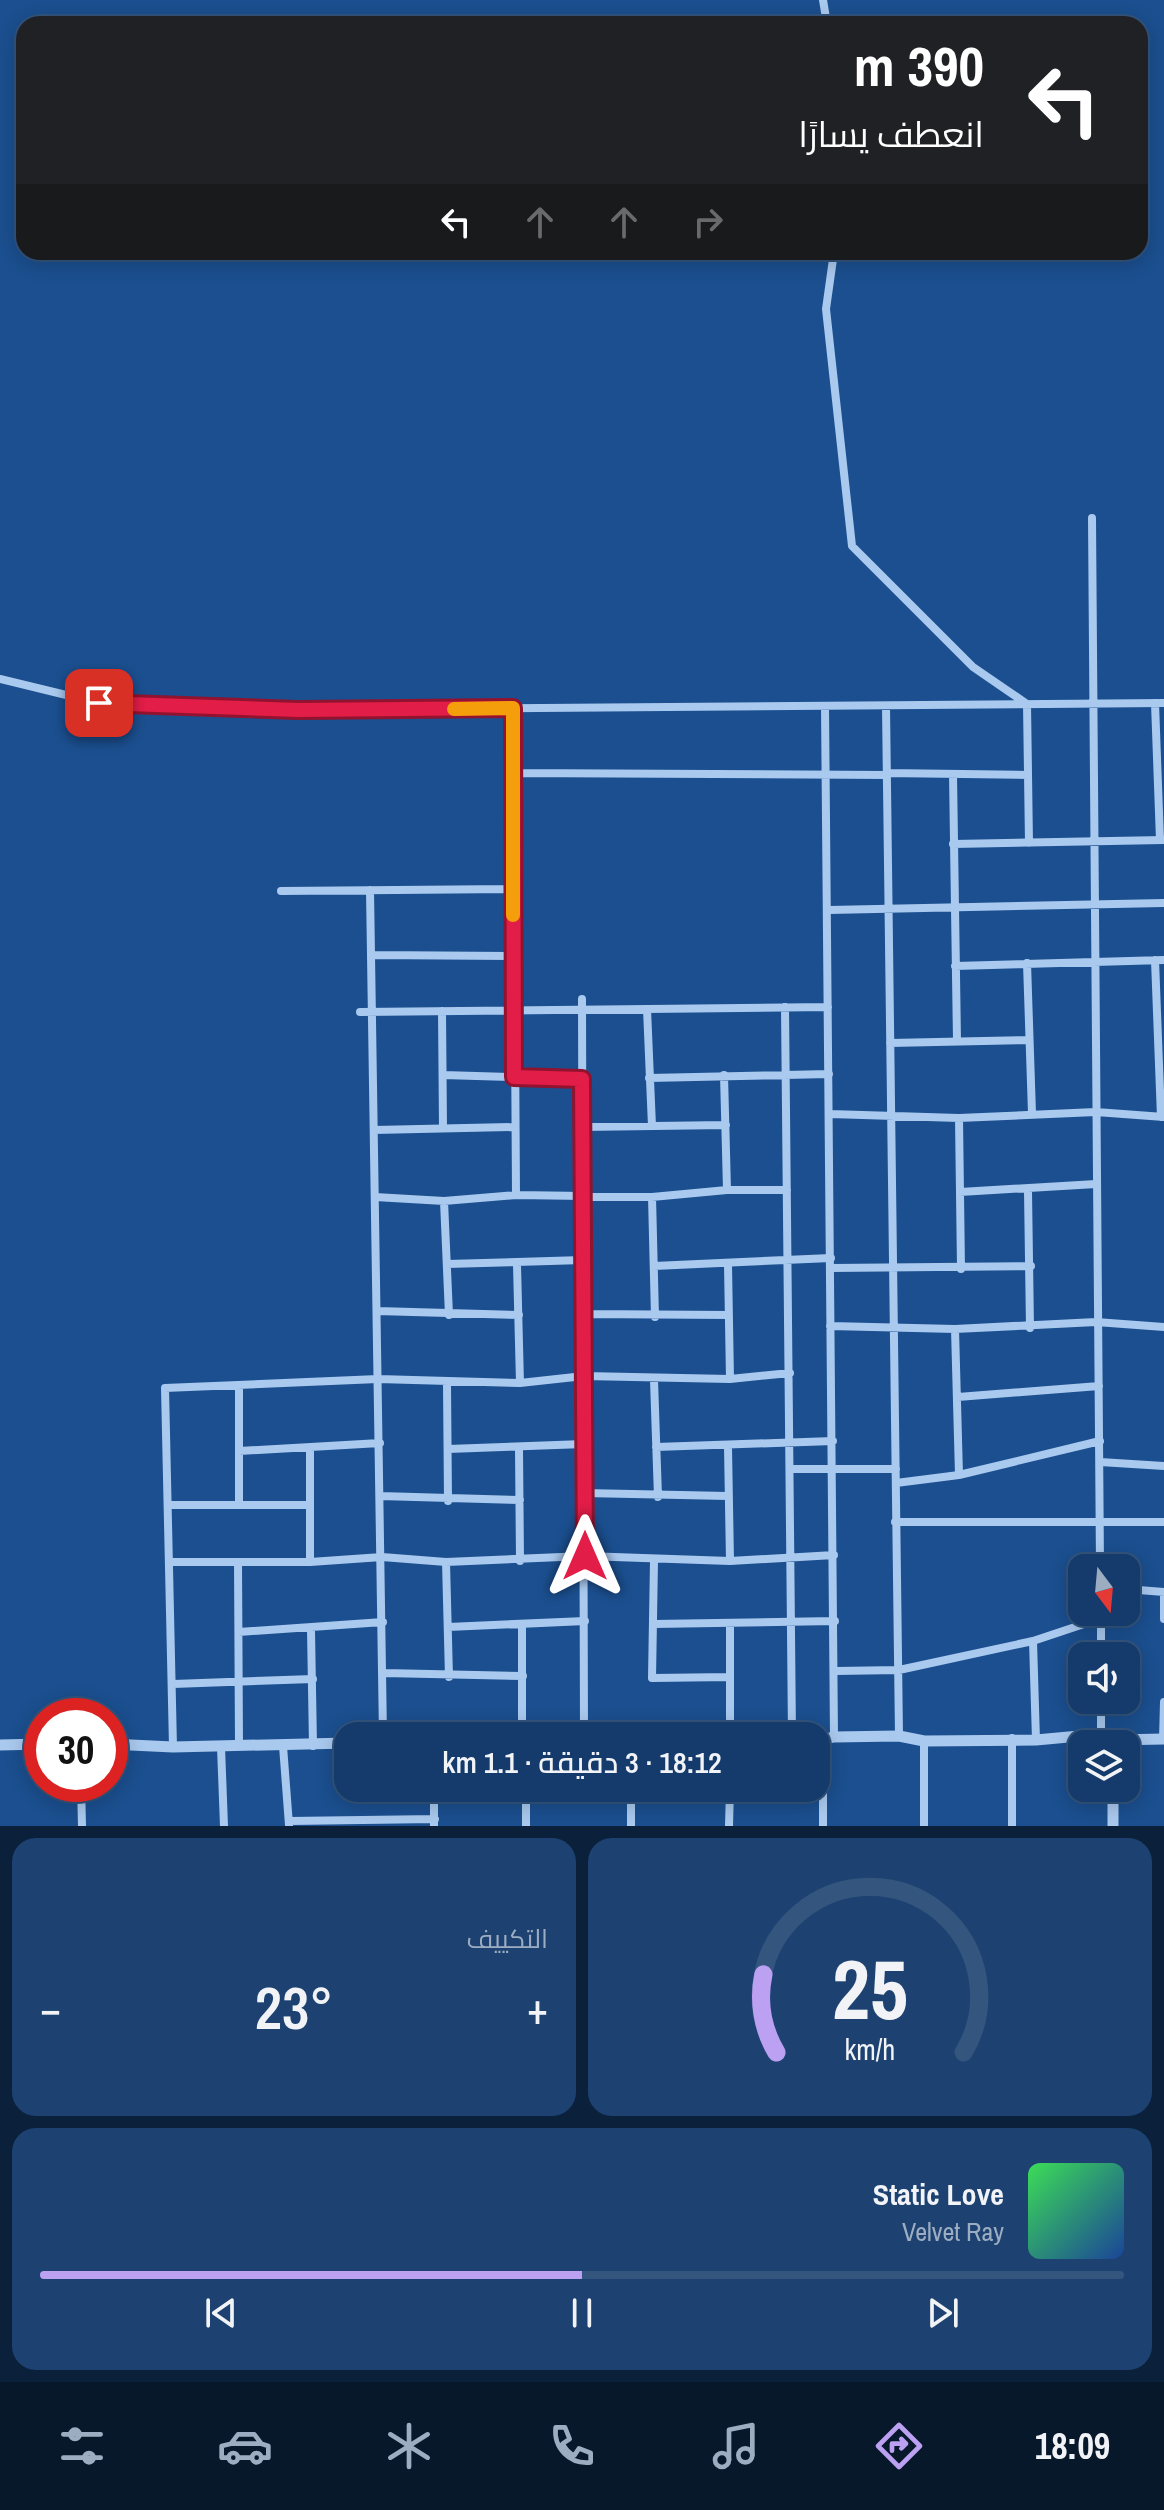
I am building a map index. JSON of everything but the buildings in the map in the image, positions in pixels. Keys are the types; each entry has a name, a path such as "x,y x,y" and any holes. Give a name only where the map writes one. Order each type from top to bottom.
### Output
{"street":[{"path":"833,260 826,309 852,546 973,667 1027,704"},
{"path":"1092,518 1099,1554"},
{"path":"0,679 99,703 298,710 1160,703 1162,840 953,844"},
{"path":"1027,704 1029,843"},
{"path":"825,706 836,1671 828,1722"},
{"path":"886,706 899,1736"},
{"path":"513,708 512,1011 516,1195"},
{"path":"513,773 1028,775"},
{"path":"953,774 957,1041"},
{"path":"281,891 513,889"},
{"path":"370,890 383,1722"},
{"path":"829,910 1164,903"},
{"path":"371,955 512,956"},
{"path":"830,1114 959,1118 1096,1112 1162,1117 1159,960 955,966"},
{"path":"1027,963 1032,1113"},
{"path":"582,999 584,1722"},
{"path":"785,1007 792,1722"},
{"path":"360,1012 828,1007"},
{"path":"647,1009 652,1126"},
{"path":"442,1011 443,1128"},
{"path":"890,1043 1029,1040"},
{"path":"649,1078 829,1074"},
{"path":"443,1075 582,1079"},
{"path":"724,1075 727,1190"},
{"path":"959,1118 961,1269"},
{"path":"582,1127 726,1125"},
{"path":"374,1130 515,1127"},
{"path":"960,1192 1028,1191 1096,1184"},
{"path":"375,1197 444,1201 516,1195 583,1193 652,1197 727,1190 787,1190"},
{"path":"1028,1191 1030,1328"},
{"path":"652,1197 655,1317"},
{"path":"444,1201 449,1315"},
{"path":"654,1266 831,1258"},
{"path":"447,1264 517,1265 583,1260"},
{"path":"517,1265 520,1383"},
{"path":"728,1265 730,1379"},
{"path":"831,1268 1031,1266"},
{"path":"377,1311 519,1315"},
{"path":"583,1314 655,1317 729,1315"},
{"path":"830,1326 1030,1328 1096,1322 1164,1327"},
{"path":"955,1329 959,1475"},
{"path":"173,1747 165,1388 378,1379 447,1384 520,1383 584,1376 654,1380 730,1379 790,1373"},
{"path":"654,1380 658,1497"},
{"path":"447,1384 448,1501"},
{"path":"958,1397 1099,1386"},
{"path":"239,1387 239,1505"},
{"path":"656,1447 728,1447 833,1441"},
{"path":"896,1483 959,1475 1100,1441"},
{"path":"239,1451 310,1450 380,1443"},
{"path":"448,1449 519,1449 584,1444"},
{"path":"728,1447 730,1561"},
{"path":"519,1449 520,1561"},
{"path":"310,1450 310,1562"},
{"path":"1100,1462 1164,1466"},
{"path":"791,1469 896,1469"},
{"path":"584,1493 658,1497 728,1496"},
{"path":"380,1496 448,1501 520,1500"},
{"path":"168,1505 310,1505"},
{"path":"895,1522 1164,1522"},
{"path":"170,1562 310,1562 382,1557 446,1562 520,1561 585,1556 654,1561 730,1561 792,1555 834,1555"},
{"path":"654,1561 652,1678 730,1677"},
{"path":"238,1562 239,1746"},
{"path":"446,1562 449,1677"},
{"path":"1140,1590 1164,1592 1164,1619"},
{"path":"448,1627 522,1627 585,1621"},
{"path":"654,1624 835,1621"},
{"path":"239,1632 311,1630 383,1622"},
{"path":"730,1625 730,1722"},
{"path":"836,1671 899,1670 1033,1641 1073,1626"},
{"path":"522,1627 522,1722"},
{"path":"311,1630 313,1746"},
{"path":"1033,1641 1036,1740"},
{"path":"384,1673 449,1677 523,1676"},
{"path":"173,1684 313,1679"},
{"path":"1140,1740 1164,1739 1164,1702"},
{"path":"830,1740 899,1736 924,1741 1068,1737"},
{"path":"1012,1738 1012,1826"},
{"path":"924,1741 924,1826"},
{"path":"0,1745 24,1744"},
{"path":"128,1745 221,1747 334,1744"},
{"path":"283,1746 289,1824 435,1823 434,1802"},
{"path":"221,1747 224,1826"},
{"path":"81,1802 82,1826"},
{"path":"526,1802 526,1826"},
{"path":"631,1802 631,1826"},
{"path":"729,1826 730,1802"},
{"path":"823,1826 824,1802"},
{"path":"1113,1802 1113,1826"}],"slow traffic":[{"path":"454,709 513,708 513,915"}],"route":[{"path":"99,703 298,710 513,708 514,1077 582,1079 585,1556"}]}
